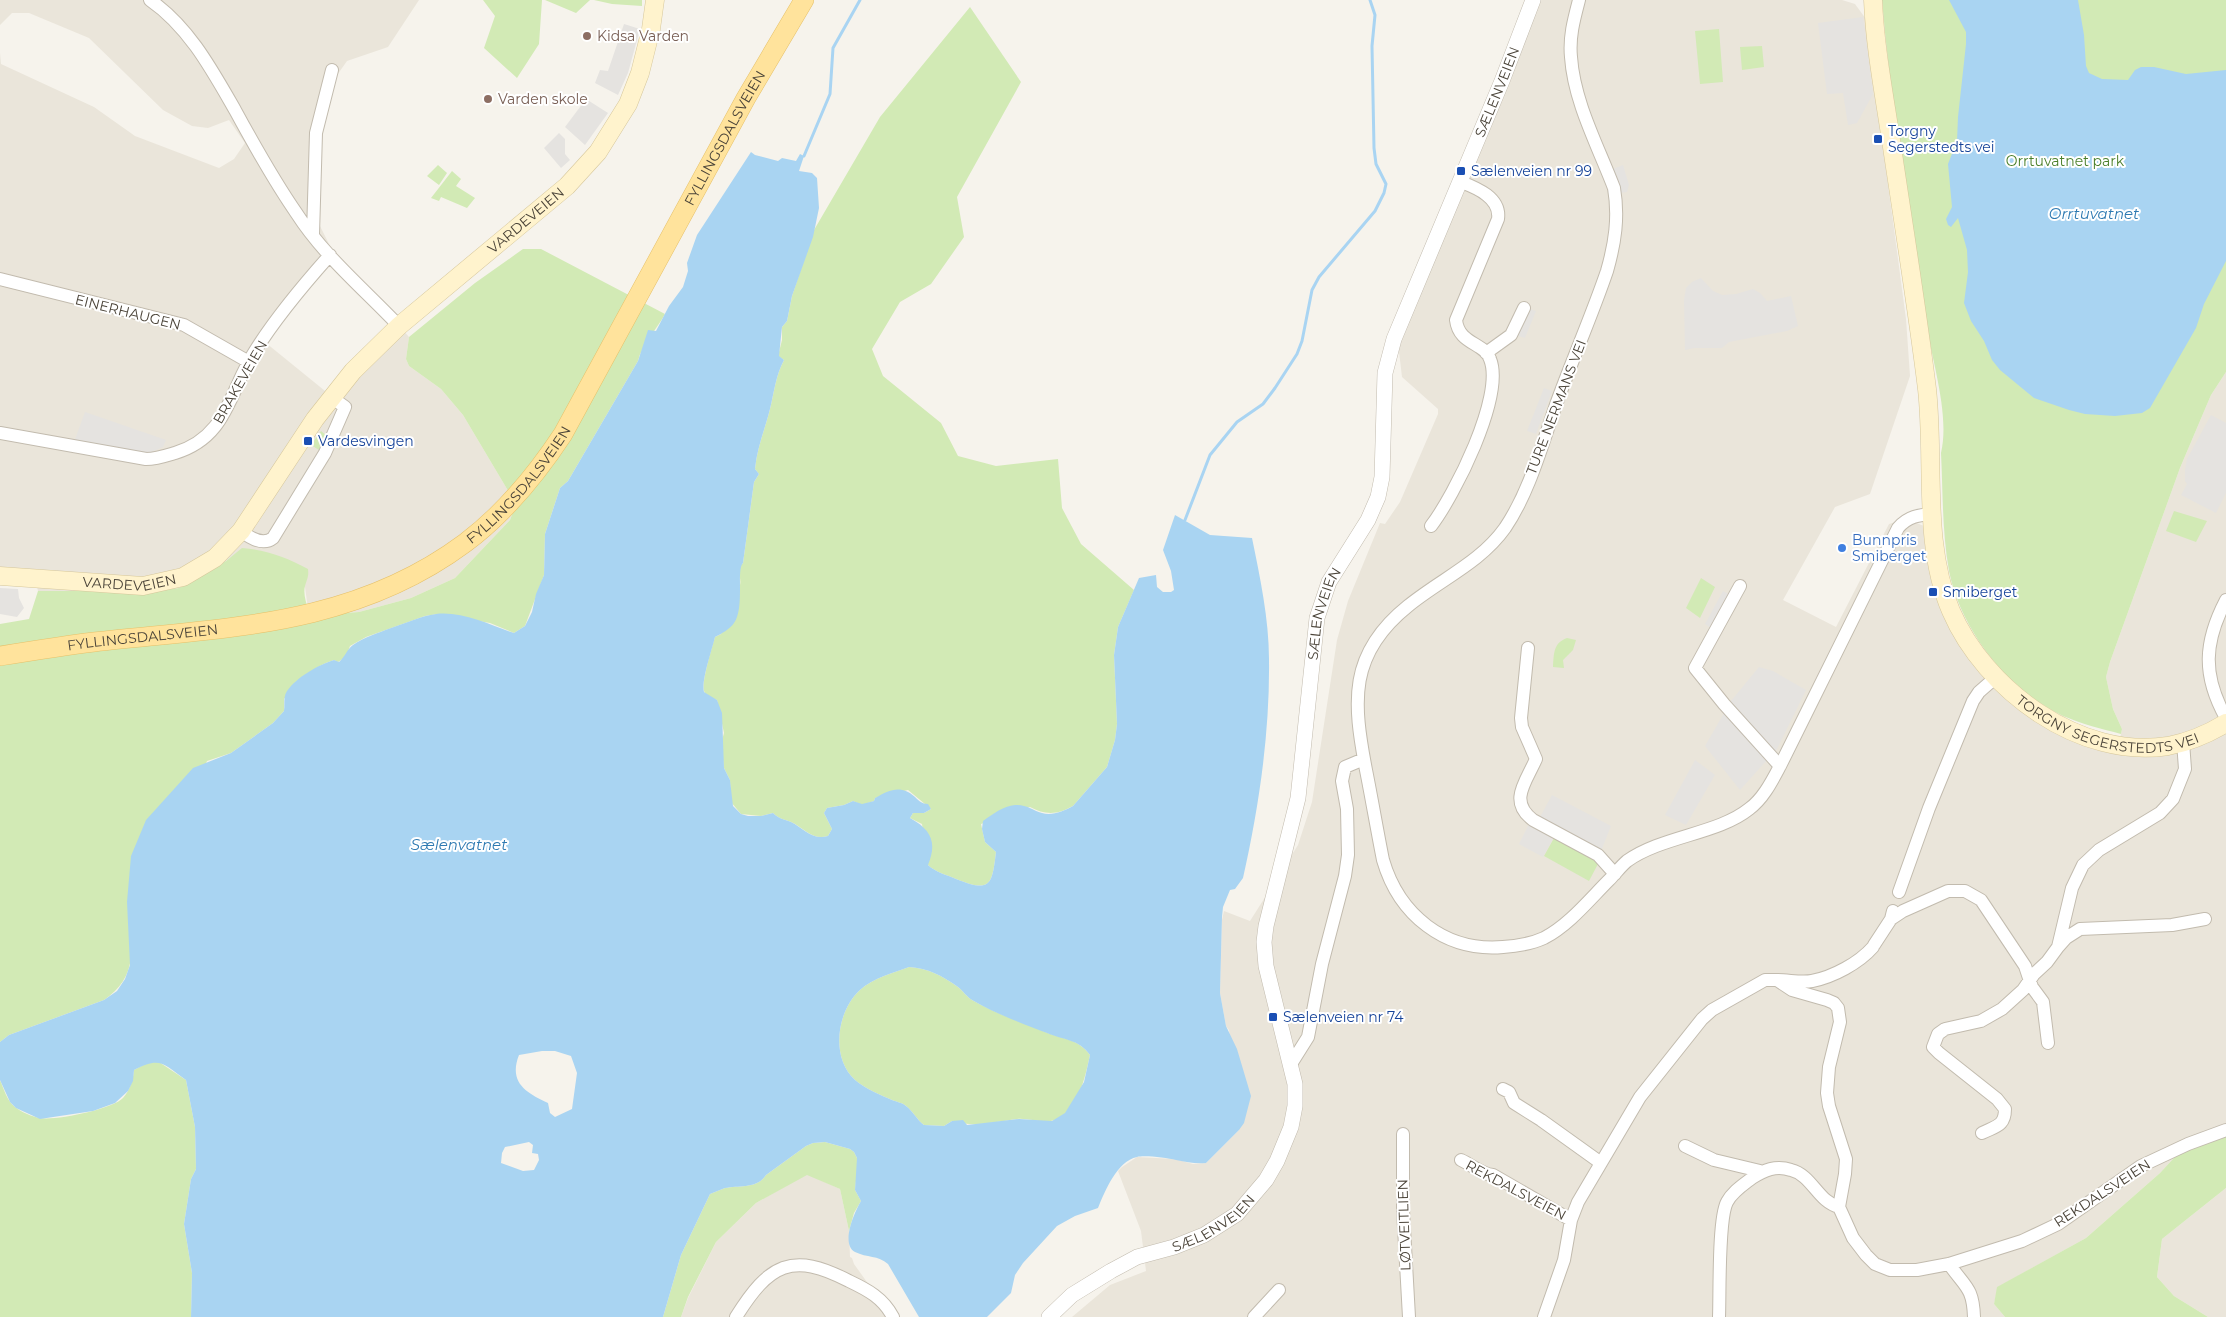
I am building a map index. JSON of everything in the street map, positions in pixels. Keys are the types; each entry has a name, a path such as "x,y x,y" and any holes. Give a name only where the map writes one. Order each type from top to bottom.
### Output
{"main road":[{"name":"VARDEVEIEN","path":"0,576 120,586 155,584 172,581 215,558 241,531 331,397 353,371 399,326 567,186 598,152 628,104 640,73 652,29 655,0"},
{"name":"FYLLINGSDALSVEIEN","path":"0,656 95,642 252,626 310,614 383,590 445,557 477,534 528,483 563,434 746,98 804,0"},
{"name":"TORGNY SEGERSTEDTS VEI","path":"1874,0 1885,103 1927,390 1936,557 1950,610 1969,645 1995,678 2027,706 2046,718 2086,736 2129,747 2168,746 2200,737 2226,723"}],"street":[{"path":"150,0 186,32 211,68 276,182 298,216 330,254 399,326"},
{"name":"SÆLENVEIEN","path":"1049,1317 1072,1294 1111,1271 1137,1257 1174,1247 1204,1235 1237,1214 1266,1180 1277,1161 1292,1127 1295,1106 1295,1084 1268,977 1264,942 1271,901 1298,798 1317,618 1329,582 1368,520 1378,497 1382,477 1383,394 1390,353 1410,299 1460,182 1533,0"},
{"name":"TURE NERMANS VEI","path":"1579,0 1571,39 1574,76 1580,102 1609,175 1616,201 1615,236 1607,271 1527,484 1505,527 1482,554 1408,606 1389,623 1364,662 1358,684 1356,710 1364,759 1387,875 1400,897 1418,920 1443,937 1471,947 1520,946 1543,938 1578,912 1627,861 1652,849 1737,818 1751,808 1769,786 1780,766 1898,528 1904,521 1915,516 1933,514"},
{"path":"313,234 316,133 332,70"},
{"path":"1430,526 1443,510 1479,433 1493,382 1493,369 1486,353 1467,340 1457,328 1456,320 1499,213 1492,200 1484,193 1460,182"},
{"name":"BRAKEVEIEN","path":"0,433 146,459 161,457 192,447 211,432 222,418 249,362 309,278 330,254"},
{"name":"EINERHAUGEN","path":"0,279 184,324 249,362"},
{"path":"1486,353 1511,335 1524,308"},
{"path":"241,531 250,538 263,541 268,541 272,538 325,453 345,407 331,397"},
{"path":"1740,586 1695,668 1724,704 1780,766"},
{"path":"2226,600 2212,630 2208,654 2209,675 2226,718"},
{"path":"1528,648 1521,718 1522,727 1536,758 1521,793 1520,806 1524,813 1533,820 1598,855 1615,874"},
{"path":"1898,892 1929,808 1973,701 1979,692 1995,678"},
{"path":"2058,946 2072,888 2083,865 2099,850 2160,813 2173,799 2185,769 2184,742"},
{"path":"1291,1064 1308,1037 1322,964 1341,900 1348,855 1347,809 1342,781 1345,767 1364,759"},
{"name":"REKDALSVEIEN","path":"1546,1316 1565,1255 1571,1220 1578,1202 1640,1097 1708,1013 1765,980 1806,981 1826,977 1857,961 1874,946 1893,913 1903,911 1948,891 1965,891 1972,894 1985,905 2025,966 2030,978"},
{"path":"1982,1133 2000,1124 2005,1118 2005,1109 1992,1094 1933,1047 1934,1040 1938,1034 1945,1029 1972,1023 1995,1014 2014,1000 2030,978 2047,962 2058,946 2080,929 2172,925 2205,919"},
{"path":"2030,978 2032,987 2045,1007 2048,1043"},
{"path":"1685,1146 1714,1160 1760,1172 1780,1168 1803,1174 1826,1201 1839,1207 1846,1159 1829,1106 1827,1093 1829,1067 1840,1022 1838,1008 1834,1003 1792,990 1777,980"},
{"path":"1503,1089 1509,1092 1514,1103 1601,1163"},
{"name":"REKDALSVEIEN","path":"1839,1207 1853,1238 1875,1264 1890,1270 1901,1271 1949,1264 2022,1241 2051,1228 2142,1166 2188,1144 2226,1130"},
{"name":"LØTVEITLIEN","path":"1403,1134 1402,1210 1409,1317"},
{"name":"REKDALSVEIEN","path":"1461,1160 1476,1167 1483,1174 1493,1175 1571,1220"},
{"path":"1719,1317 1721,1240 1724,1209 1731,1196 1760,1172"},
{"path":"736,1317 756,1288 764,1280 781,1269 799,1264 822,1268 875,1294 893,1317"},
{"path":"1949,1264 1970,1291 1974,1301 1974,1317"},
{"path":"1254,1317 1279,1290"}],"shaded area":[{"path":"0,0 419,0 388,47 347,61 335,78 321,132 316,218 335,256 266,343 330,395 395,321 409,337 406,359 409,366 441,389 463,415 516,504 510,520 455,578 411,598 359,612 319,615 308,609 305,587 242,549 226,561 179,588 158,591 38,591 33,570 0,568 0,53 1,64 94,107 135,136 219,168 234,159 245,143 229,120 208,128 192,126 163,110 89,38 29,13 12,13 0,25"},
{"path":"1538,0 1842,0 1855,4 1866,19 1906,319 1910,376 1870,494 1835,507 1783,600 1836,627 1889,524 1906,519 1924,526 1930,565 1942,609 1964,653 1992,686 2036,722 2096,750 2117,754 2122,729 2113,709 2106,677 2110,662 2180,468 2211,395 2226,372 2226,1130 2185,1146 2160,1173 2086,1238 1998,1287 1994,1304 2005,1317 1072,1317 1110,1285 1146,1271 1141,1231 1118,1171 1137,1157 1175,1159 1193,1164 1206,1163 1239,1130 1229,1030 1226,1026 1220,993 1222,920 1224,911 1250,921 1298,845 1312,802 1337,640 1348,601 1380,523 1385,524 1400,502 1438,414 1438,409 1402,377 1398,343"},
{"path":"1863,17 1873,94 1857,123 1848,125 1843,93 1827,94 1818,23"},
{"path":"624,24 640,29 628,73 618,95 595,83 600,70 608,71"},
{"path":"586,99 608,113 585,145 565,127"},
{"path":"559,133 565,139 565,154 570,160 561,168 544,148"},
{"path":"1623,165 1629,185 1627,192 1620,193 1613,169"},
{"path":"1701,278 1713,291 1722,295 1736,294 1753,289 1760,293 1767,301 1791,296 1798,326 1787,331 1729,342 1722,348 1694,348 1685,350 1684,300 1686,288 1692,282"},
{"path":"1526,308 1536,311 1525,338 1515,335"},
{"path":"1544,388 1552,391 1536,434 1527,431"},
{"path":"85,412 166,440 163,447 147,454 73,445"},
{"path":"2211,415 2226,423 2226,493 2216,513 2181,495 2187,484 2185,481 2185,470 2187,459"},
{"path":"0,588 18,589 19,598 24,608 17,617 0,614"},
{"path":"1723,591 1730,595 1712,629 1705,624"},
{"path":"1759,667 1773,671 1806,690 1777,749 1740,790 1705,746 1731,701"},
{"path":"1695,760 1715,775 1686,825 1665,815"},
{"path":"1552,795 1611,826 1601,851 1559,828 1543,857 1519,844 1530,822 1540,817"},
{"path":"807,1174 840,1189 849,1231 850,1257 892,1317 681,1317 688,1298 716,1242 756,1203"},
{"path":"2226,1188 2226,1317 2208,1317 2174,1296 2157,1277 2162,1239"}],"green space":[{"path":"483,0 542,0 539,44 517,78 484,48 495,16"},
{"path":"545,0 590,0 576,13"},
{"path":"594,0 642,0 642,6 612,4"},
{"name":"Orrtuvatnet park","path":"1882,0 2226,0 2226,372 2211,395 2180,468 2110,662 2106,677 2113,709 2122,729 2121,734 2063,716 2043,705 2024,691 2006,675 1990,656 1964,615 1955,593 1949,571 1944,527 1941,453 1943,438 1942,405 1926,322 1901,162"},
{"path":"970,7 1021,82 957,197 964,237 931,284 900,302 872,349 883,376 941,423 958,456 996,466 1058,459 1062,508 1081,544 1134,590 1118,627 1114,655 1117,724 1115,740 1107,767 1073,806 1067,809 1046,813 1030,807 981,824 985,842 996,852 991,879 983,885 976,885 956,879 928,865 922,824 910,818 913,813 924,813 931,809 908,790 875,798 874,801 862,805 853,801 844,805 827,808 824,813 832,829 828,836 823,837 813,835 773,813 761,816 741,814 731,802 730,780 724,768 721,744 724,733 717,700 709,697 703,687 715,637 721,634 739,591 739,568 743,563 754,482 759,474 755,469 757,454 777,378 784,360 778,356 782,340 782,327 787,321 792,296 814,230 880,117"},
{"path":"1719,29 1723,82 1700,84 1695,31"},
{"path":"1762,46 1764,67 1742,70 1740,47"},
{"path":"438,165 447,173 439,185 427,176"},
{"path":"452,171 461,179 456,186 475,198 467,208 441,197 439,201 431,198"},
{"path":"523,249 541,249 665,314 646,343 638,361 568,481 560,488 545,534 544,575 525,626 514,633 490,623 438,614 425,616 366,637 350,646 346,657 338,662 334,660 326,663 312,671 284,699 284,711 273,723 231,753 207,761 131,957 126,976 119,987 104,1000 9,1035 0,1042 0,624 29,619 38,591 158,591 179,588 226,561 242,548 260,550 276,555 308,569 304,589 308,609 319,615 359,612 411,598 455,578 510,520 516,504 463,415 441,389 409,366 406,359 409,337 475,283"},
{"path":"321,431 327,436 319,450 311,445"},
{"path":"2174,511 2207,521 2196,542 2166,531"},
{"path":"1701,578 1715,587 1700,618 1686,608"},
{"path":"1567,638 1576,640 1573,650 1563,660 1564,668 1553,667 1554,653 1557,646 1562,640"},
{"path":"1554,838 1599,862 1589,881 1544,856"},
{"path":"909,967 935,973 952,983 980,1005 1075,1042 1085,1049 1090,1055 1086,1074 1079,1094 1068,1111 1051,1121 1017,1119 984,1124 969,1124 952,1121 944,1126 924,1125 905,1105 873,1092 855,1080 847,1070 842,1059 840,1047 840,1034 846,1010 852,999 865,986 883,976"},
{"path":"149,1062 159,1062 186,1080 195,1127 196,1169 191,1179 184,1224 192,1273 191,1317 0,1317 0,1080 8,1098 18,1109 37,1117 58,1118 96,1110 117,1102 128,1092 134,1070"},
{"path":"2226,1130 2226,1188 2162,1239 2157,1277 2174,1296 2208,1317 2005,1317 1994,1304 1997,1287 2086,1238 2160,1173 2185,1146"},
{"path":"825,1142 850,1149 857,1158 855,1190 861,1201 854,1213 849,1231 840,1189 807,1175 756,1203 716,1242 688,1297 681,1317 663,1317 681,1255 710,1194 725,1188 758,1183 806,1146"}],"water":[{"name":"Orrtuvatnet","path":"1949,0 2078,0 2084,35 2086,66 2089,73 2102,79 2128,80 2135,70 2141,67 2154,67 2186,74 2226,70 2226,261 2204,304 2196,328 2150,408 2142,413 2115,416 2085,414 2034,398 2000,370 1992,360 1984,341 1971,321 1964,303 1968,272 1967,250 1958,218 1951,227 1946,219 1952,207 1948,164 1957,141 1966,44 1966,32"},
{"name":"Sælenvatnet","path":"751,152 755,155 778,161 782,158 796,161 800,154 804,156 799,171 812,173 817,178 819,208 813,237 792,296 787,321 782,327 779,356 784,360 777,378 756,461 755,469 759,474 754,482 740,573 739,608 734,623 723,633 715,637 703,687 704,692 717,700 722,713 724,768 730,780 733,806 741,814 761,816 773,813 808,833 823,837 828,836 832,829 824,813 827,808 844,805 853,801 862,804 874,801 875,798 885,793 900,789 910,793 921,802 928,804 931,809 924,813 913,813 910,818 923,827 931,838 932,850 928,865 968,883 983,885 988,883 993,872 996,852 985,842 982,829 983,821 1002,809 1015,805 1026,806 1046,814 1066,810 1073,806 1107,767 1115,740 1117,724 1114,655 1118,627 1139,578 1156,575 1157,587 1163,592 1174,590 1171,571 1163,550 1175,515 1210,535 1252,538 1264,598 1267,629 1269,659 1268,714 1259,797 1243,878 1235,889 1230,890 1223,907 1220,993 1226,1026 1237,1049 1251,1096 1244,1123 1206,1163 1145,1156 1137,1157 1123,1164 1104,1193 1098,1208 1075,1216 1057,1226 1023,1263 1015,1275 1011,1293 987,1317 919,1317 888,1264 880,1259 855,1252 851,1248 849,1242 850,1227 861,1201 855,1190 857,1158 850,1149 825,1142 806,1146 758,1183 725,1188 710,1194 681,1255 663,1317 191,1317 192,1273 184,1224 191,1179 196,1169 195,1127 186,1080 167,1066 150,1063 134,1070 133,1081 128,1091 115,1103 93,1111 40,1119 16,1108 10,1102 0,1080 0,1042 9,1035 104,1000 117,991 125,979 130,965 127,902 131,856 146,820 193,768 231,753 273,723 284,711 287,691 302,676 328,662 334,660 339,662 351,647 366,637 430,615 446,614 466,617 514,633 525,626 532,612 536,594 544,575 545,534 560,488 568,481 638,361 648,330 656,331 669,306 683,287 688,271 687,263 697,235","holes":["909,967 935,973 981,1005 999,1014 1076,1043 1086,1050 1090,1055 1084,1082 1065,1113 1052,1121 1019,1119 967,1125 963,1120 952,1121 944,1126 924,1125 905,1105 873,1092 855,1080 847,1070 842,1059 840,1047 840,1034 846,1010 852,999 865,986 883,976","555,1051 571,1056 577,1073 572,1109 555,1117 550,1113 548,1103 533,1095 522,1086 516,1073 519,1055","529,1142 533,1145 532,1153 538,1154 539,1160 534,1170 523,1171 501,1163 505,1147"]}],"waterway":[{"path":"804,156 830,94 833,48 860,0"},
{"path":"1185,520 1210,455 1237,422 1263,404 1275,388 1297,354 1302,341 1312,290 1319,277 1375,211 1384,193 1386,184 1376,164 1374,148 1372,46 1375,15 1370,0"}],"place":[{"name":"Kidsa Varden","path":"587,36"},
{"name":"Varden skole","path":"488,99"},
{"name":"Torgny Segerstedts vei","path":"1878,139"},
{"name":"Sælenveien nr 99","path":"1461,171"},
{"name":"Vardesvingen","path":"308,441"},
{"name":"Bunnpris Smiberget","path":"1842,548"},
{"name":"Smiberget","path":"1933,592"},
{"name":"Sælenveien nr 74","path":"1273,1017"}]}
